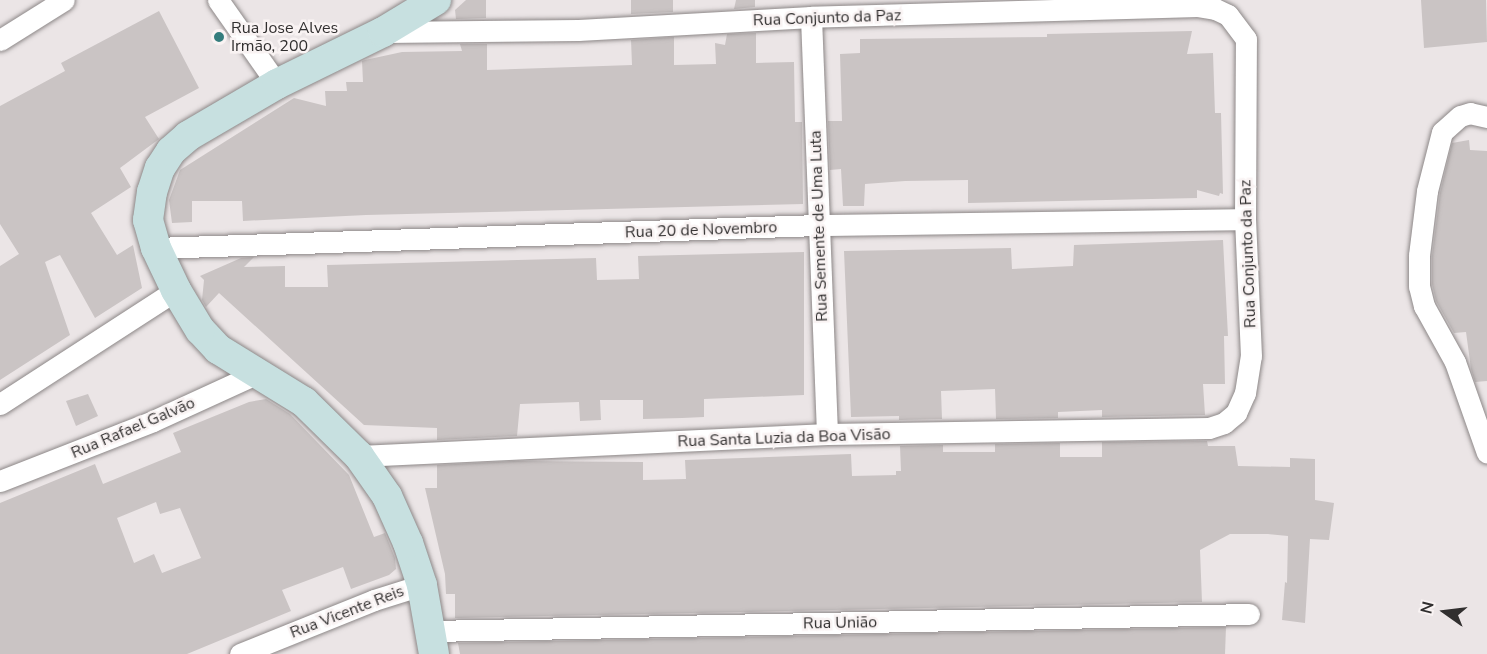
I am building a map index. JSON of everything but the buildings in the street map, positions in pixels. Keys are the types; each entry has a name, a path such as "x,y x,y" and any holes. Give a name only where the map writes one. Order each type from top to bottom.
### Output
{"street":[{"path":"0,40 64,0"},
{"path":"218,0 277,84"},
{"path":"433,643 422,585 408,543 387,496 359,456 304,402 218,349 200,330 176,290 156,248 148,220 152,192 160,168 171,151 188,136 277,84 382,32 436,0"},
{"name":"Rua Conjunto da Paz","path":"382,32 578,30 811,17 1198,6 1215,9 1228,15 1246,39 1245,219 1251,356 1245,393 1236,413 1224,423 1209,428"},
{"name":"Rua Semente de Uma Luta","path":"811,17 827,434"},
{"path":"1486,116 1470,113 1460,116 1442,132 1427,191 1419,255 1419,286 1424,306 1455,362 1487,453"},
{"name":"Rua 20 de Novembro","path":"156,248 819,225 1245,219"},
{"path":"0,404 176,290"},
{"name":"Rua Rafael Galvão","path":"2,476 153,421 258,373"},
{"name":"Rua Santa Luzia da Boa Visão","path":"359,456 827,434 1209,428"},
{"name":"Rua Vicente Reis","path":"240,654 374,600 422,585"},
{"name":"Rua União","path":"433,643 1249,614"}],"place":[{"name":"Rua Jose Alves Irmão, 200","path":"219,37"}]}
